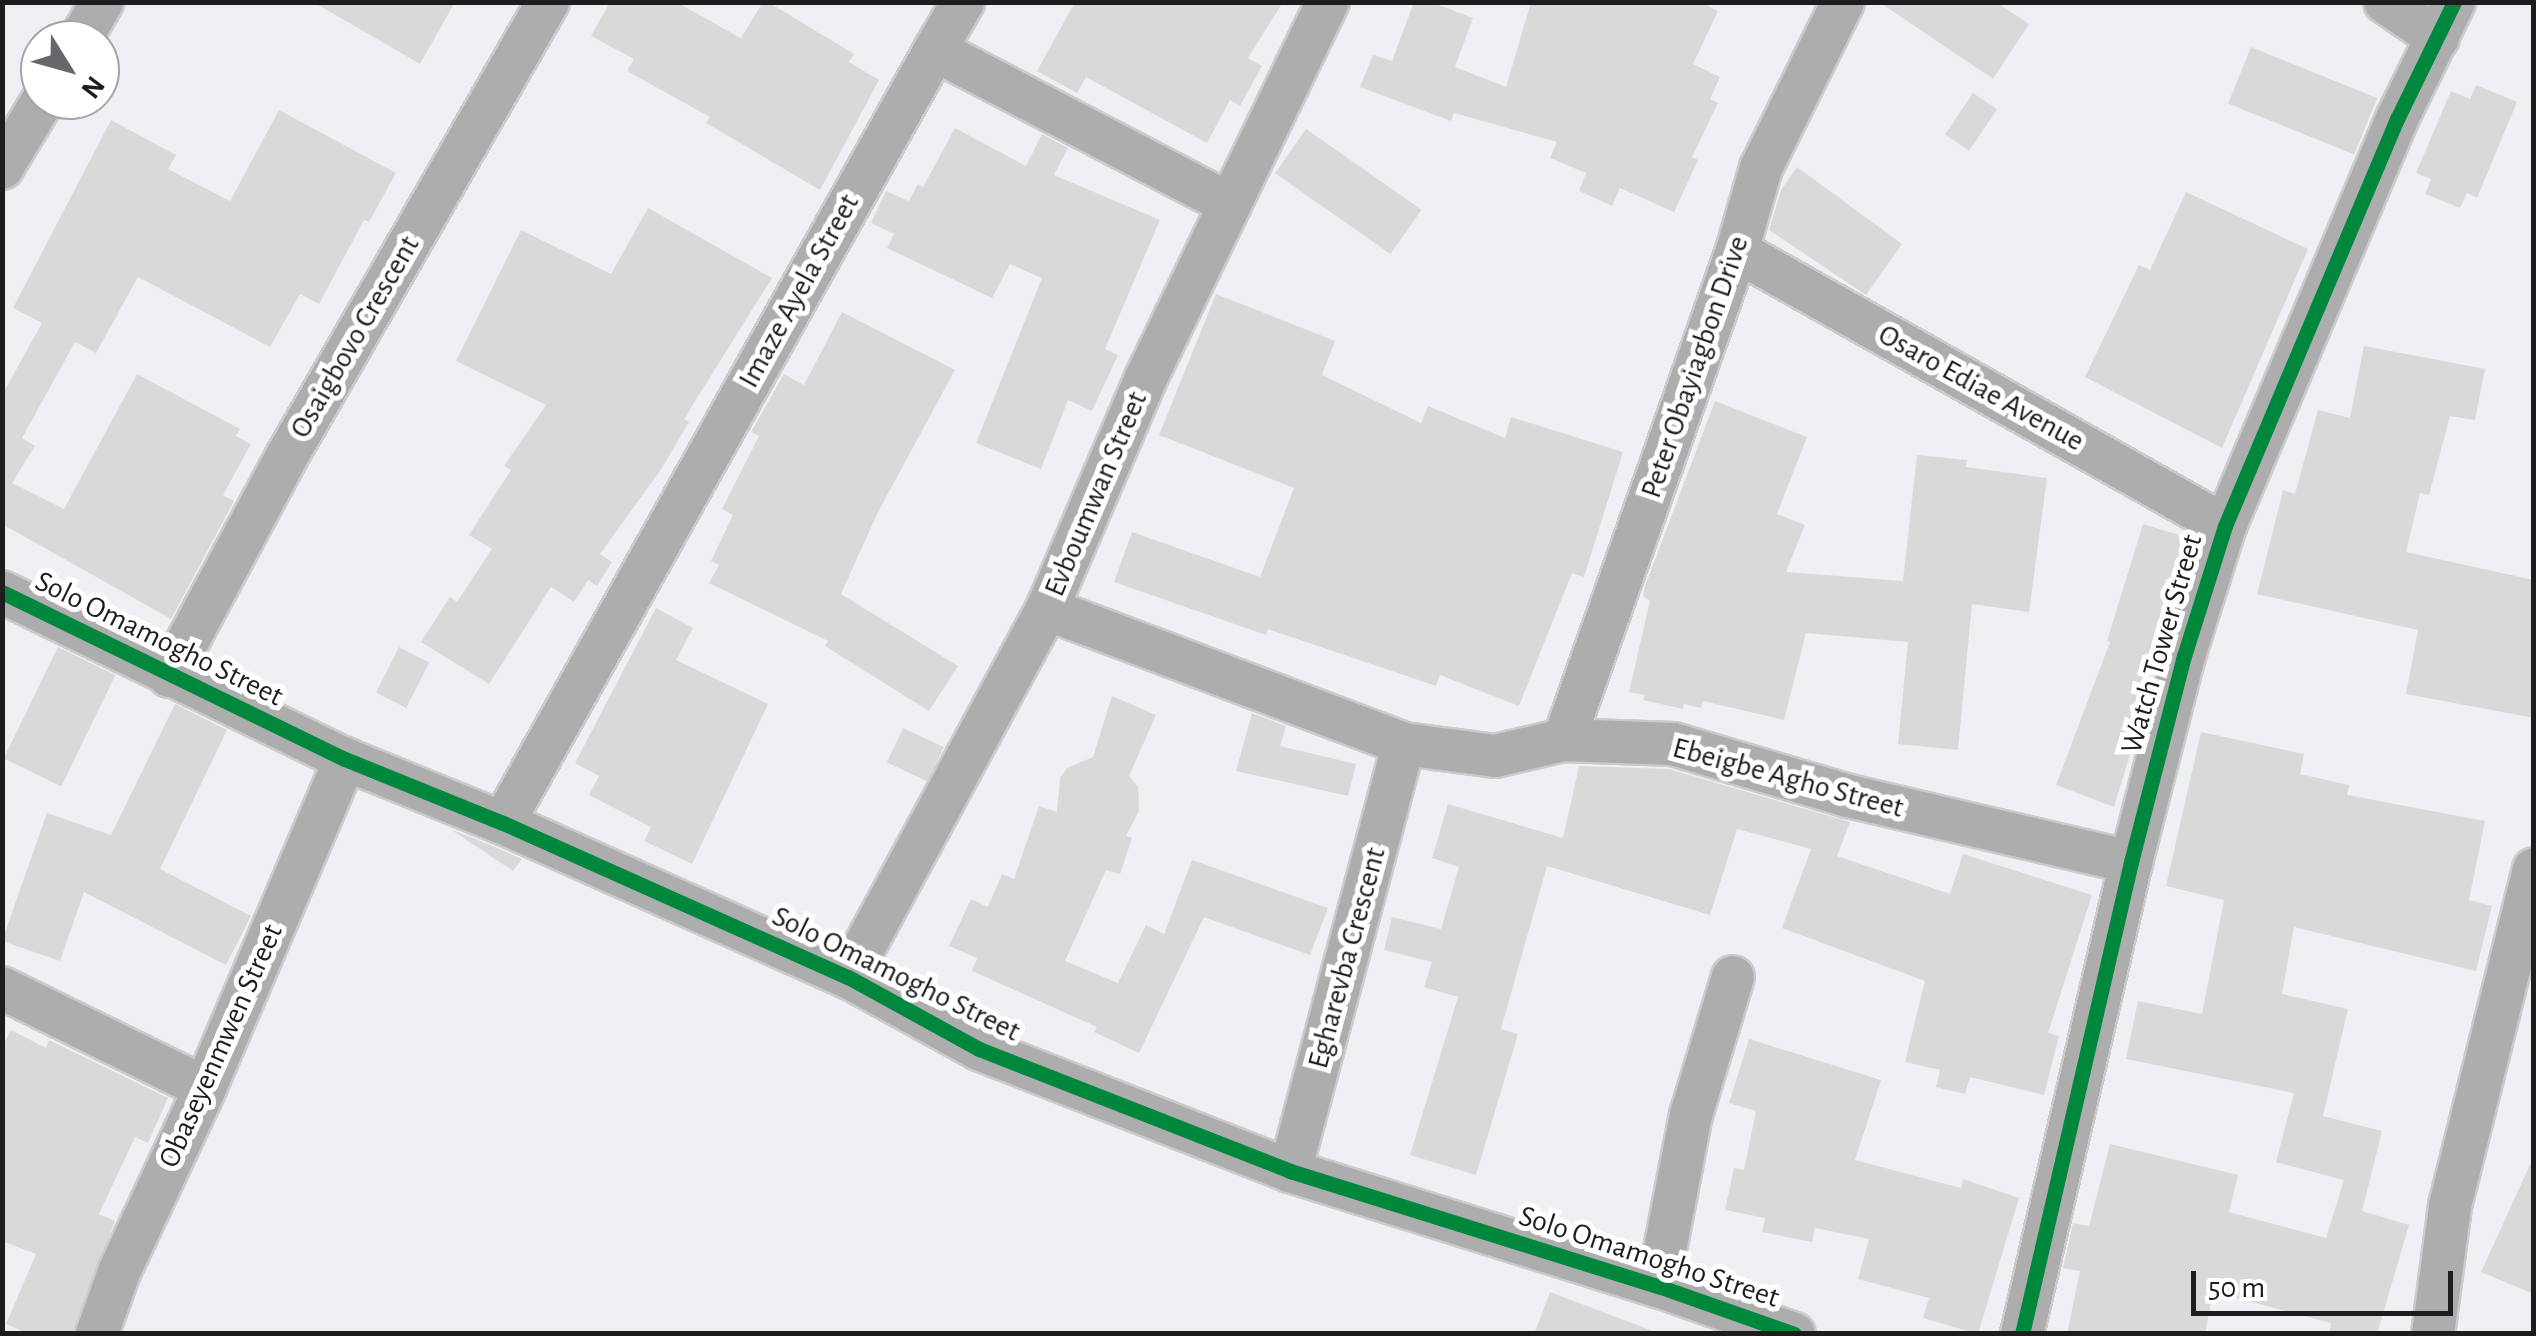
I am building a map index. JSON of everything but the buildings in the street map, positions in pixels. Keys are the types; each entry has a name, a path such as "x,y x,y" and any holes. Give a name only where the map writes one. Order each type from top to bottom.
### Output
{"street":[{"name":"Osaigbovo Crescent","path":"169,676 287,456 548,2"},
{"name":"Imaze Ayela Street","path":"503,823 963,2"},
{"name":"Evboumwan Street","path":"848,977 1047,609 1146,378 1328,2"},
{"name":"Peter Obayiagbon Drive","path":"1564,740 1737,251 1762,168 1843,2"},
{"path":"2385,2 2446,20"},
{"name":"Watch Tower Street","path":"2022,1334 2131,862 2184,656 2224,526 2397,119 2446,20"},
{"path":"936,50 1230,204"},
{"path":"2,168 32,120"},
{"name":"Osaro Ediae Avenue","path":"1737,251 2224,526"},
{"name":"Solo Omamogho Street","path":"2,592 345,759 503,823 848,977 979,1049 1290,1172 1658,1286 1794,1334"},
{"name":"Ebeigbe Agho Street","path":"1047,609 1404,744 1495,756 1564,740 1673,744 1849,796 2131,862"},
{"name":"Egharevba Crescent","path":"1290,1172 1404,744"},
{"name":"Obaseyenmwen Street","path":"97,1334 118,1272 205,1088 345,759"},
{"path":"2433,1334 2450,1206 2534,869"},
{"path":"1658,1286 1692,1114 1733,977"},
{"path":"2,988 205,1088"}],"cycle path":[{"path":"2022,1334 2131,862 2184,656 2225,526 2397,119 2454,2"},
{"path":"2,592 345,759 503,823 848,977 979,1049 1290,1171 1658,1286 1794,1334"}]}
